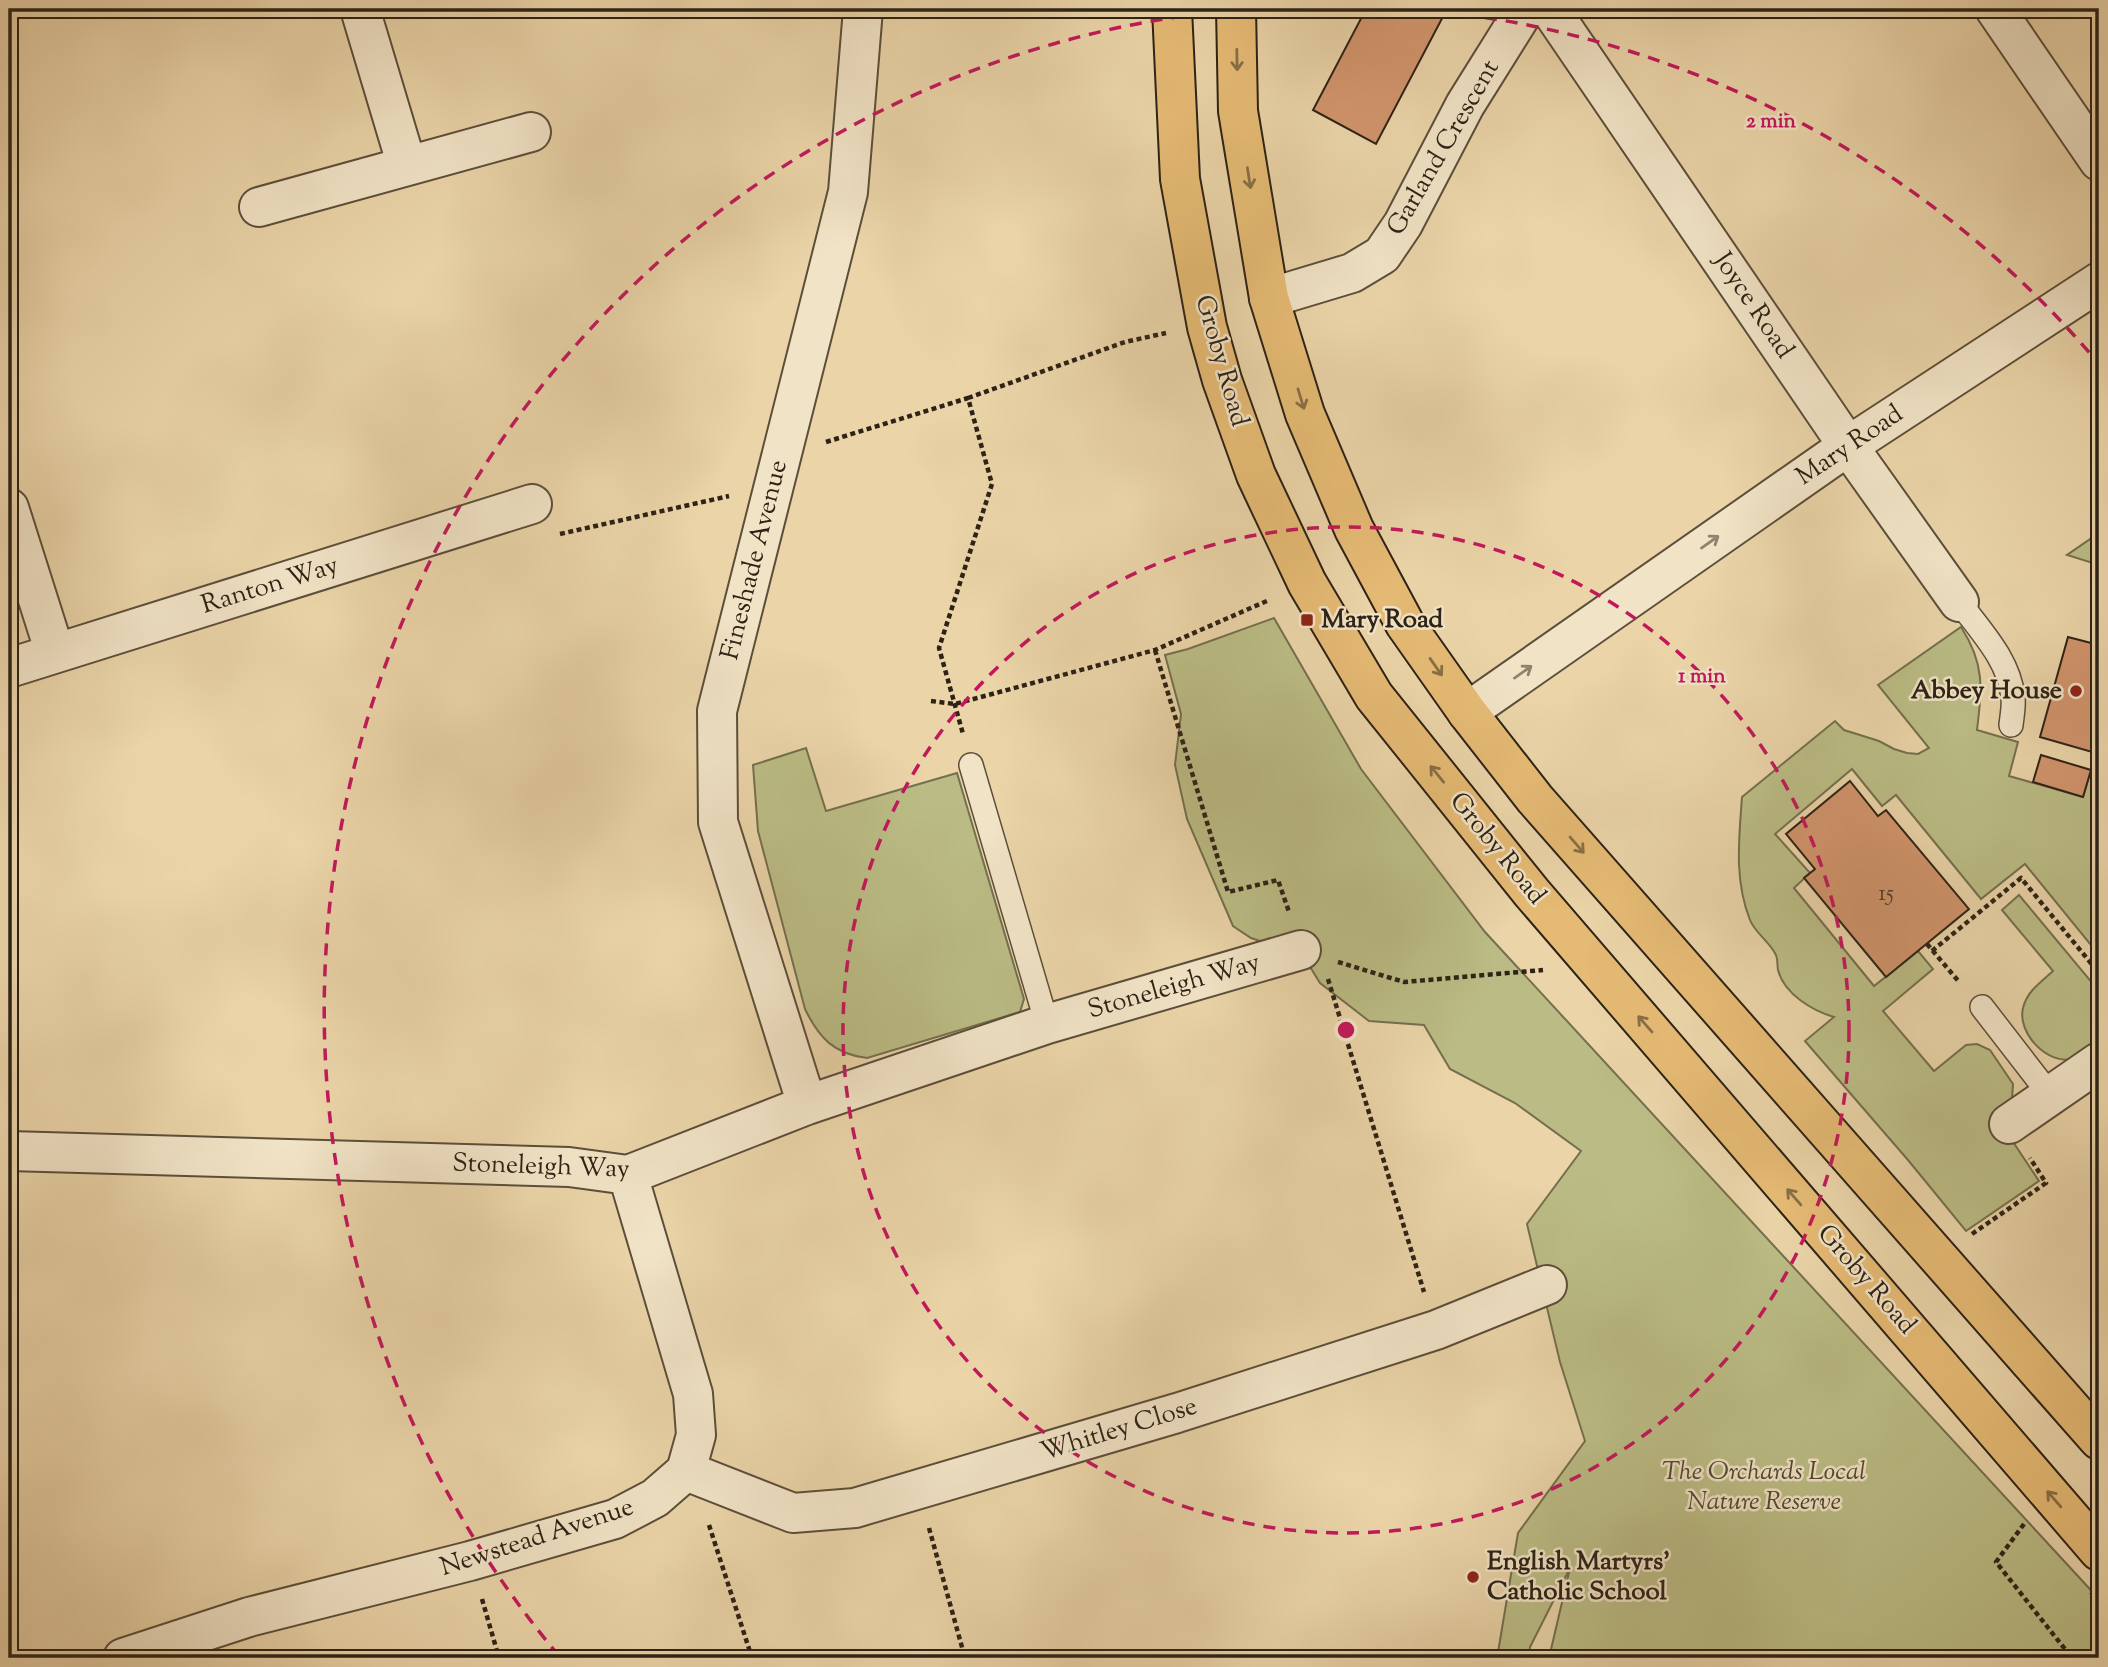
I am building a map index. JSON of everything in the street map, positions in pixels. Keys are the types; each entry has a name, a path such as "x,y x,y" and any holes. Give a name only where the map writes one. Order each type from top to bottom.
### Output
{"main road":[{"name":"Groby Road","path":"1172,9 1180,179 1207,327 1222,380 1256,475 1307,583 1374,696 1532,893 2099,1550"},
{"path":"1236,9 1238,111 1269,298 1305,414 1354,529 1405,624 1467,712 1535,799 2099,1440"}],"street":[{"path":"360,9 407,166"},
{"name":"Fineshade Avenue","path":"807,1105 718,822 718,711 848,192 863,9"},
{"name":"Garland Crescent","path":"1269,298 1352,272 1382,255 1404,224 1465,105 1525,9"},
{"name":"Joyce Road","path":"1550,9 1848,446 1959,602"},
{"path":"1995,9 2099,161"},
{"path":"259,207 531,132"},
{"name":"Mary Road","path":"1467,712 1848,446 2099,282"},
{"name":"Ranton Way","path":"9,668 532,504"},
{"path":"9,508 55,653"},
{"name":"Stoneleigh Way","path":"9,1151 569,1167 628,1175 807,1105 1047,1024 1311,953"},
{"path":"2009,1124 2099,1062"},
{"path":"628,1175 692,1394 696,1435 689,1473"},
{"name":"Whitley Close","path":"689,1473 793,1513 855,1508 1164,1417 1436,1330 1547,1285"},
{"name":"Newstead Avenue","path":"123,1658 249,1617 470,1562 615,1519 655,1498 689,1473"}],"lane":[{"path":"1959,602 1994,649 2007,674 2013,697 2011,725"},
{"path":"971,765 1047,1024"},
{"path":"1982,1007 2050,1096"}],"path":[{"path":"532,504 545,537 778,470 1125,342 1175,331"},
{"path":"968,398 992,484 939,648 971,765"},
{"path":"931,701 955,704 1154,650 1280,595"},
{"path":"1154,650 1228,892 1278,880 1311,953 1436,1330"},
{"path":"1932,951 2021,878 2099,973"},
{"path":"1927,944 1982,1007"},
{"path":"1311,953 1404,982 1551,970"},
{"path":"1939,1257 2046,1183 2009,1124"},
{"path":"689,1473 752,1658"},
{"path":"918,1490 965,1658"},
{"path":"2049,1493 1996,1562 2072,1658"},
{"path":"470,1562 499,1658"}],"green space":[{"path":"2099,533 2099,565 2067,555"},
{"name":"The Orchards Local Nature Reserve","path":"1274,618 1361,769 1485,932 2099,1599 2099,1658 1549,1658 1570,1568 1530,1647 1529,1658 1497,1658 1518,1533 1585,1441 1560,1362 1527,1224 1581,1151 1515,1103 1450,1069 1424,1025 1369,1021 1320,983 1291,936 1269,944 1251,938 1233,926 1187,819 1175,765 1181,714 1165,655"},
{"path":"1961,627 1974,653 1980,677 1977,730 2018,742 2009,776 2083,797 2096,753 2099,754 2099,955 2025,864 1981,899 1896,795 1882,806 1852,769 1775,834 1810,873 1794,888 1874,986 1918,951 1933,969 1883,1011 1934,1071 1966,1045 1977,1044 1990,1050 2013,1084 2012,1099 1996,1116 2039,1181 1966,1231 1805,1041 1834,1017 1800,1000 1781,979 1776,955 1750,920 1742,890 1739,859 1742,797 1835,721 1844,730 1907,753 1918,754 1929,748 1878,685"},
{"path":"806,748 826,811 957,773 1024,999 1020,1012 867,1058 845,1053 822,1036 805,1009 758,831 753,765"},
{"path":"2019,895 2099,991 2099,1040 2076,1058 2063,1060 2044,1052 2029,1037 2025,1027 2022,1018 2025,1002 2035,987 2053,971 2002,910"}],"building":[{"path":"1366,9 1447,9 1376,144 1313,110"},
{"name":"Abbey House","path":"2068,637 2099,645 2099,754 2040,737"},
{"path":"2041,755 2091,770 2083,797 2033,782"},
{"path":"1850,781 1878,816 1886,810 1969,909 1886,977 1804,878 1815,869 1786,834"}],"place":[{"name":"Mary Road","path":"1307,620"},
{"name":"Abbey House","path":"2076,691"},
{"name":"English Martyrs' Catholic School","path":"1473,1577"}]}
